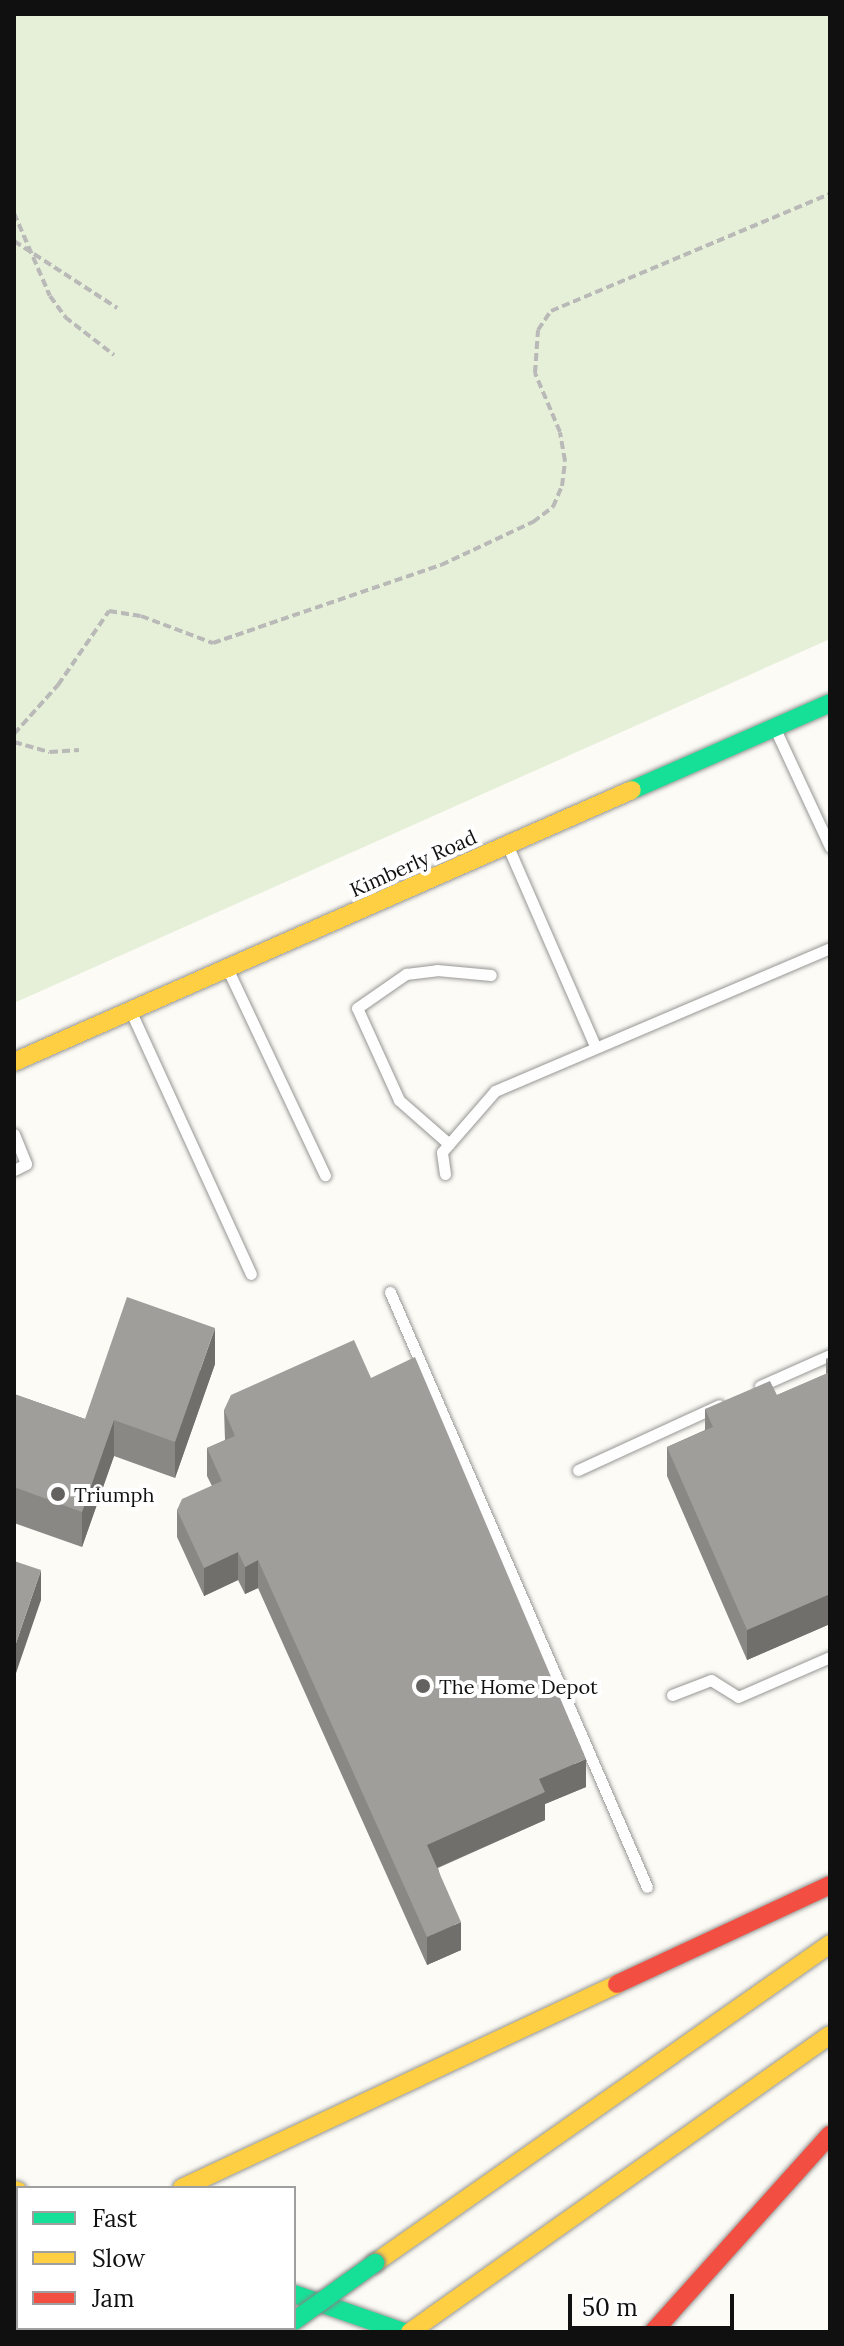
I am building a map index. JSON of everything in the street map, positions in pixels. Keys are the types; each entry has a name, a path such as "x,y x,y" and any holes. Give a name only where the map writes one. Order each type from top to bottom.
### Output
{"main road":[{"name":"Kimberly Road","path":"14,1062 830,703"},
{"path":"186,2186 830,1885"},
{"path":"296,2320 830,1944"},
{"path":"410,2332 830,2035"},
{"path":"653,2332 830,2135"},
{"path":"296,2295 404,2332"},
{"path":"671,2332 679,2303"}],"lane":[{"path":"774,728 830,847"},
{"path":"507,845 595,1046"},
{"path":"445,1174 442,1152 495,1091 830,948"},
{"path":"228,969 325,1175"},
{"path":"449,1144 399,1100 357,1008 406,974 437,970 491,975"},
{"path":"131,1011 251,1274"},
{"path":"14,1134 26,1164 14,1170"},
{"path":"390,1292 647,1887"},
{"path":"746,1392 830,1355"},
{"path":"578,1470 735,1397"},
{"path":"672,1695 711,1680 738,1697 830,1657"}],"path":[{"path":"14,734 58,685 109,611 141,616 213,643 441,565 533,522 553,507 564,474 560,432 535,373 538,330 551,311 830,194"},
{"path":"14,213 65,317 114,355"},
{"path":"14,241 117,308"},
{"path":"14,742 50,752 79,750"}],"green space":[{"path":"14,14 830,14 830,639 14,1003"}],"building":[{"path":"127,1297 215,1328 175,1442 114,1420 82,1512 14,1487 14,1394 85,1419"},
{"name":"The Home Depot","path":"354,1340 371,1378 415,1357 586,1759 539,1779 545,1792 427,1845 461,1922 427,1937 258,1560 245,1567 238,1552 204,1568 177,1510 182,1499 222,1481 207,1448 235,1436 224,1410 231,1395"},
{"path":"830,1372 830,1594 747,1630 667,1447 713,1427 705,1409 770,1381 777,1395"},
{"path":"14,1561 41,1570 14,1649"}],"traffic: fast":[{"path":"632,790 830,703"},
{"path":"296,2320 375,2263"},
{"path":"296,2295 404,2332"},
{"path":"14,2298 16,2302"}],"traffic: slow":[{"path":"14,1062 632,790"},
{"path":"375,2263 830,1944"},
{"path":"186,2186 617,1984"},
{"path":"410,2332 830,2035"},
{"path":"224,2330 229,2332"}],"traffic: jam":[{"path":"617,1984 830,1885"},
{"path":"653,2332 830,2135"}],"place":[{"name":"Triumph","path":"58,1494"},
{"name":"The Home Depot","path":"423,1686"}]}
